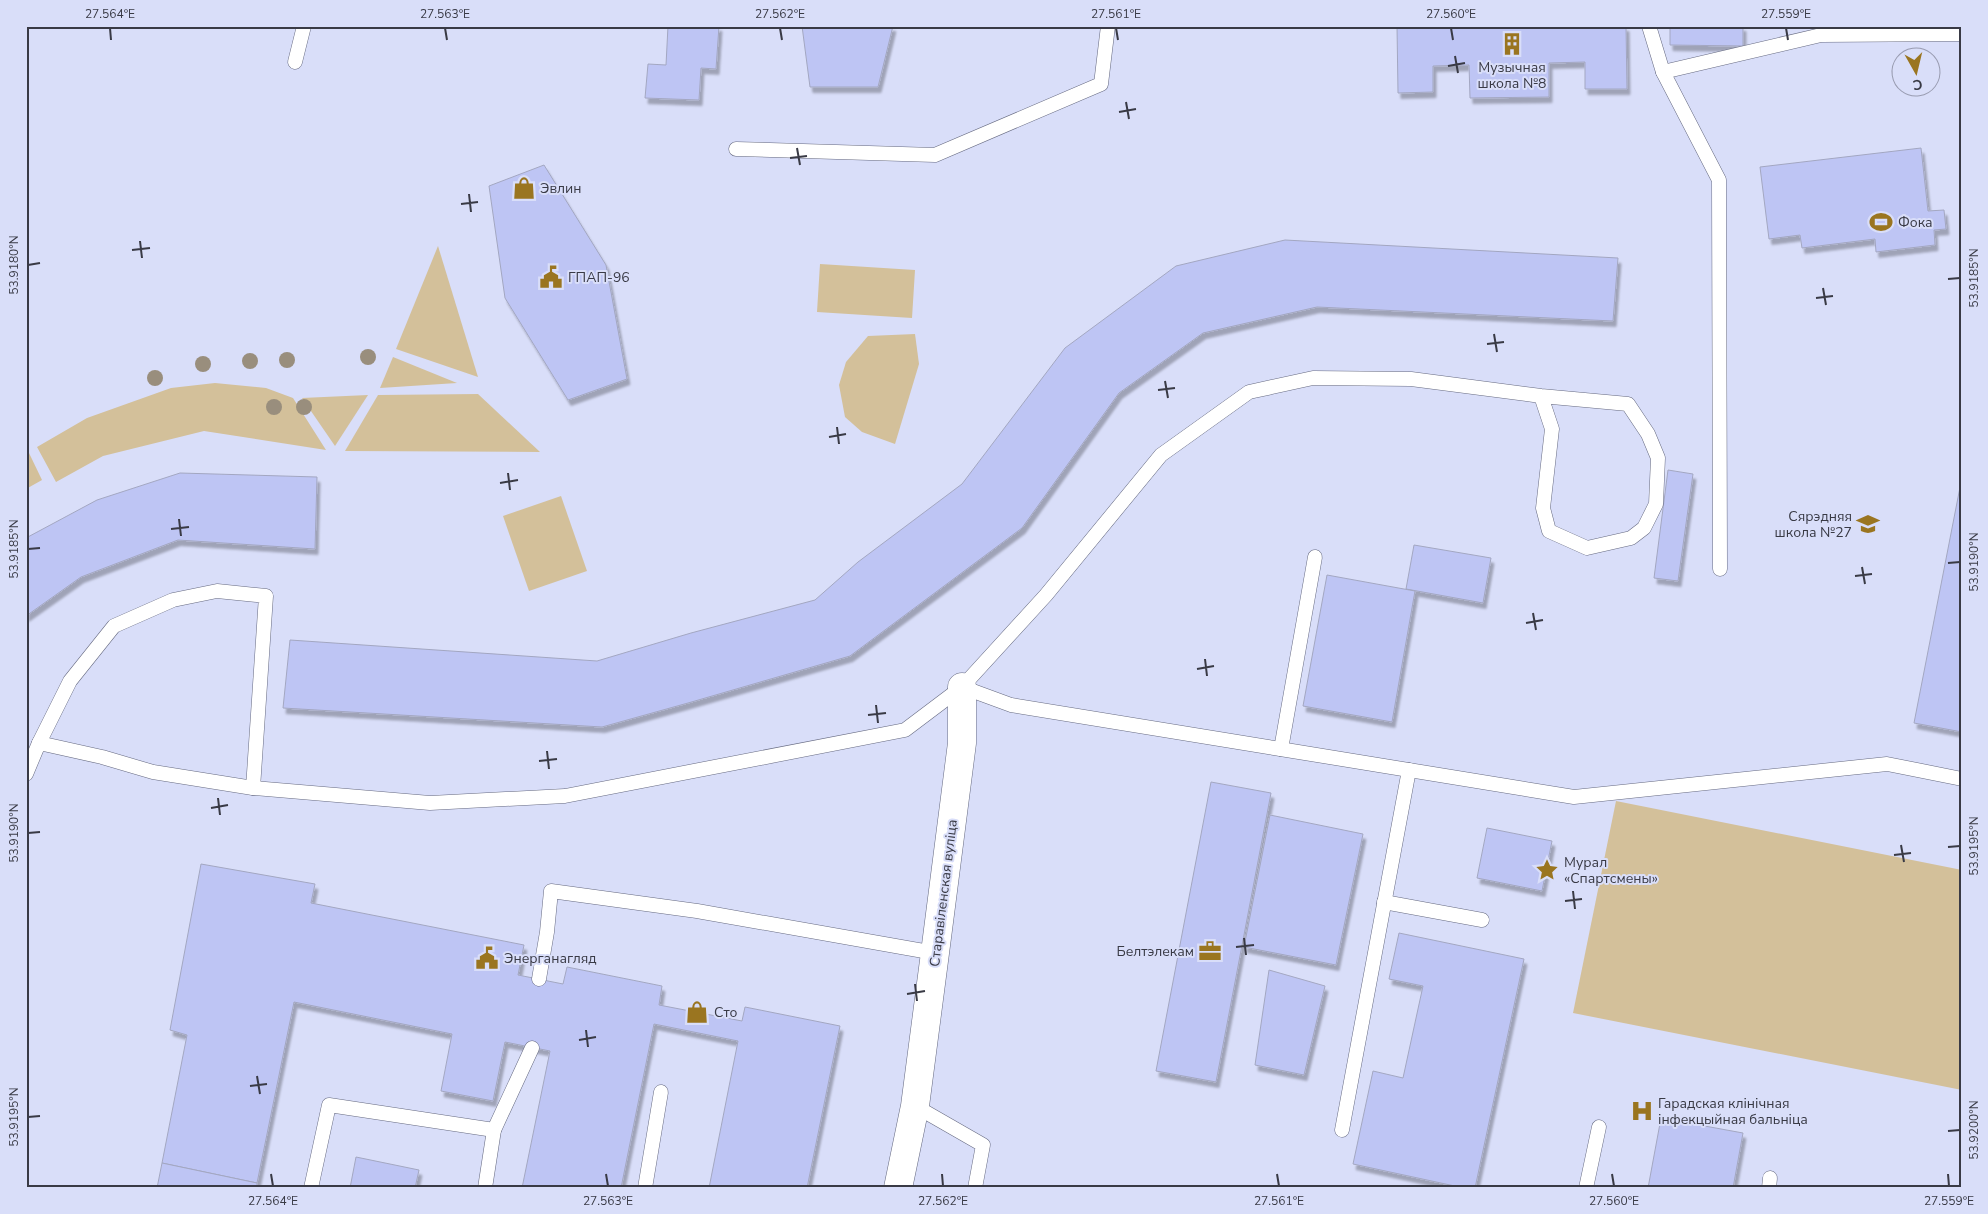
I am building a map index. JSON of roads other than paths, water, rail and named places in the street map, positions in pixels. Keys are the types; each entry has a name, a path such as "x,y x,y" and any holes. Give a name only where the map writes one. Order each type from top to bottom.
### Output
{"street":[{"name":"Старавіленская вуліца","path":"898,1188 914,1106 962,744 962,687"}],"lane":[{"path":"295,62 304,26"},
{"path":"736,149 935,155 1101,84 1108,26"},
{"path":"1649,26 1663,72 1719,180 1720,569"},
{"path":"1663,72 1821,35 1962,34"},
{"path":"39,743 153,772 252,788 430,803 565,796 905,730 962,687 1046,595 1161,455 1248,392 1313,378 1411,379 1541,396 1628,404 1648,434 1658,458 1656,504 1644,528 1631,538 1587,548 1549,532 1543,508 1552,429 1541,396"},
{"path":"1281,749 1315,557"},
{"path":"26,774 39,743 70,681 114,626 173,600 217,591 266,596 252,788"},
{"path":"962,687 1011,705 1574,797 1887,764 1962,779"},
{"path":"1342,1130 1409,770"},
{"path":"539,979 547,932 551,891 697,911 935,953"},
{"path":"1384,902 1482,920"},
{"path":"485,1188 494,1130 532,1048"},
{"path":"645,1188 661,1092"},
{"path":"311,1188 329,1105 494,1130"},
{"path":"914,1106 983,1145 975,1188"},
{"path":"1586,1188 1598,1127"}],"place":[{"name":"Музычная школа №8","path":"1512,44"},
{"name":"Эвлин","path":"524,188"},
{"name":"Фока","path":"1881,222"},
{"name":"ГПАП-96","path":"551,277"},
{"name":"Сярэдняя школа №27","path":"1868,524"},
{"name":"Мурал «Спартсмены»","path":"1547,870"},
{"name":"Белтэлекам","path":"1210,951"},
{"name":"Энерганагляд","path":"487,958"},
{"name":"Сто","path":"697,1012"},
{"name":"Гарадская клінічная інфекцыйная бальніца","path":"1642,1111"}]}
